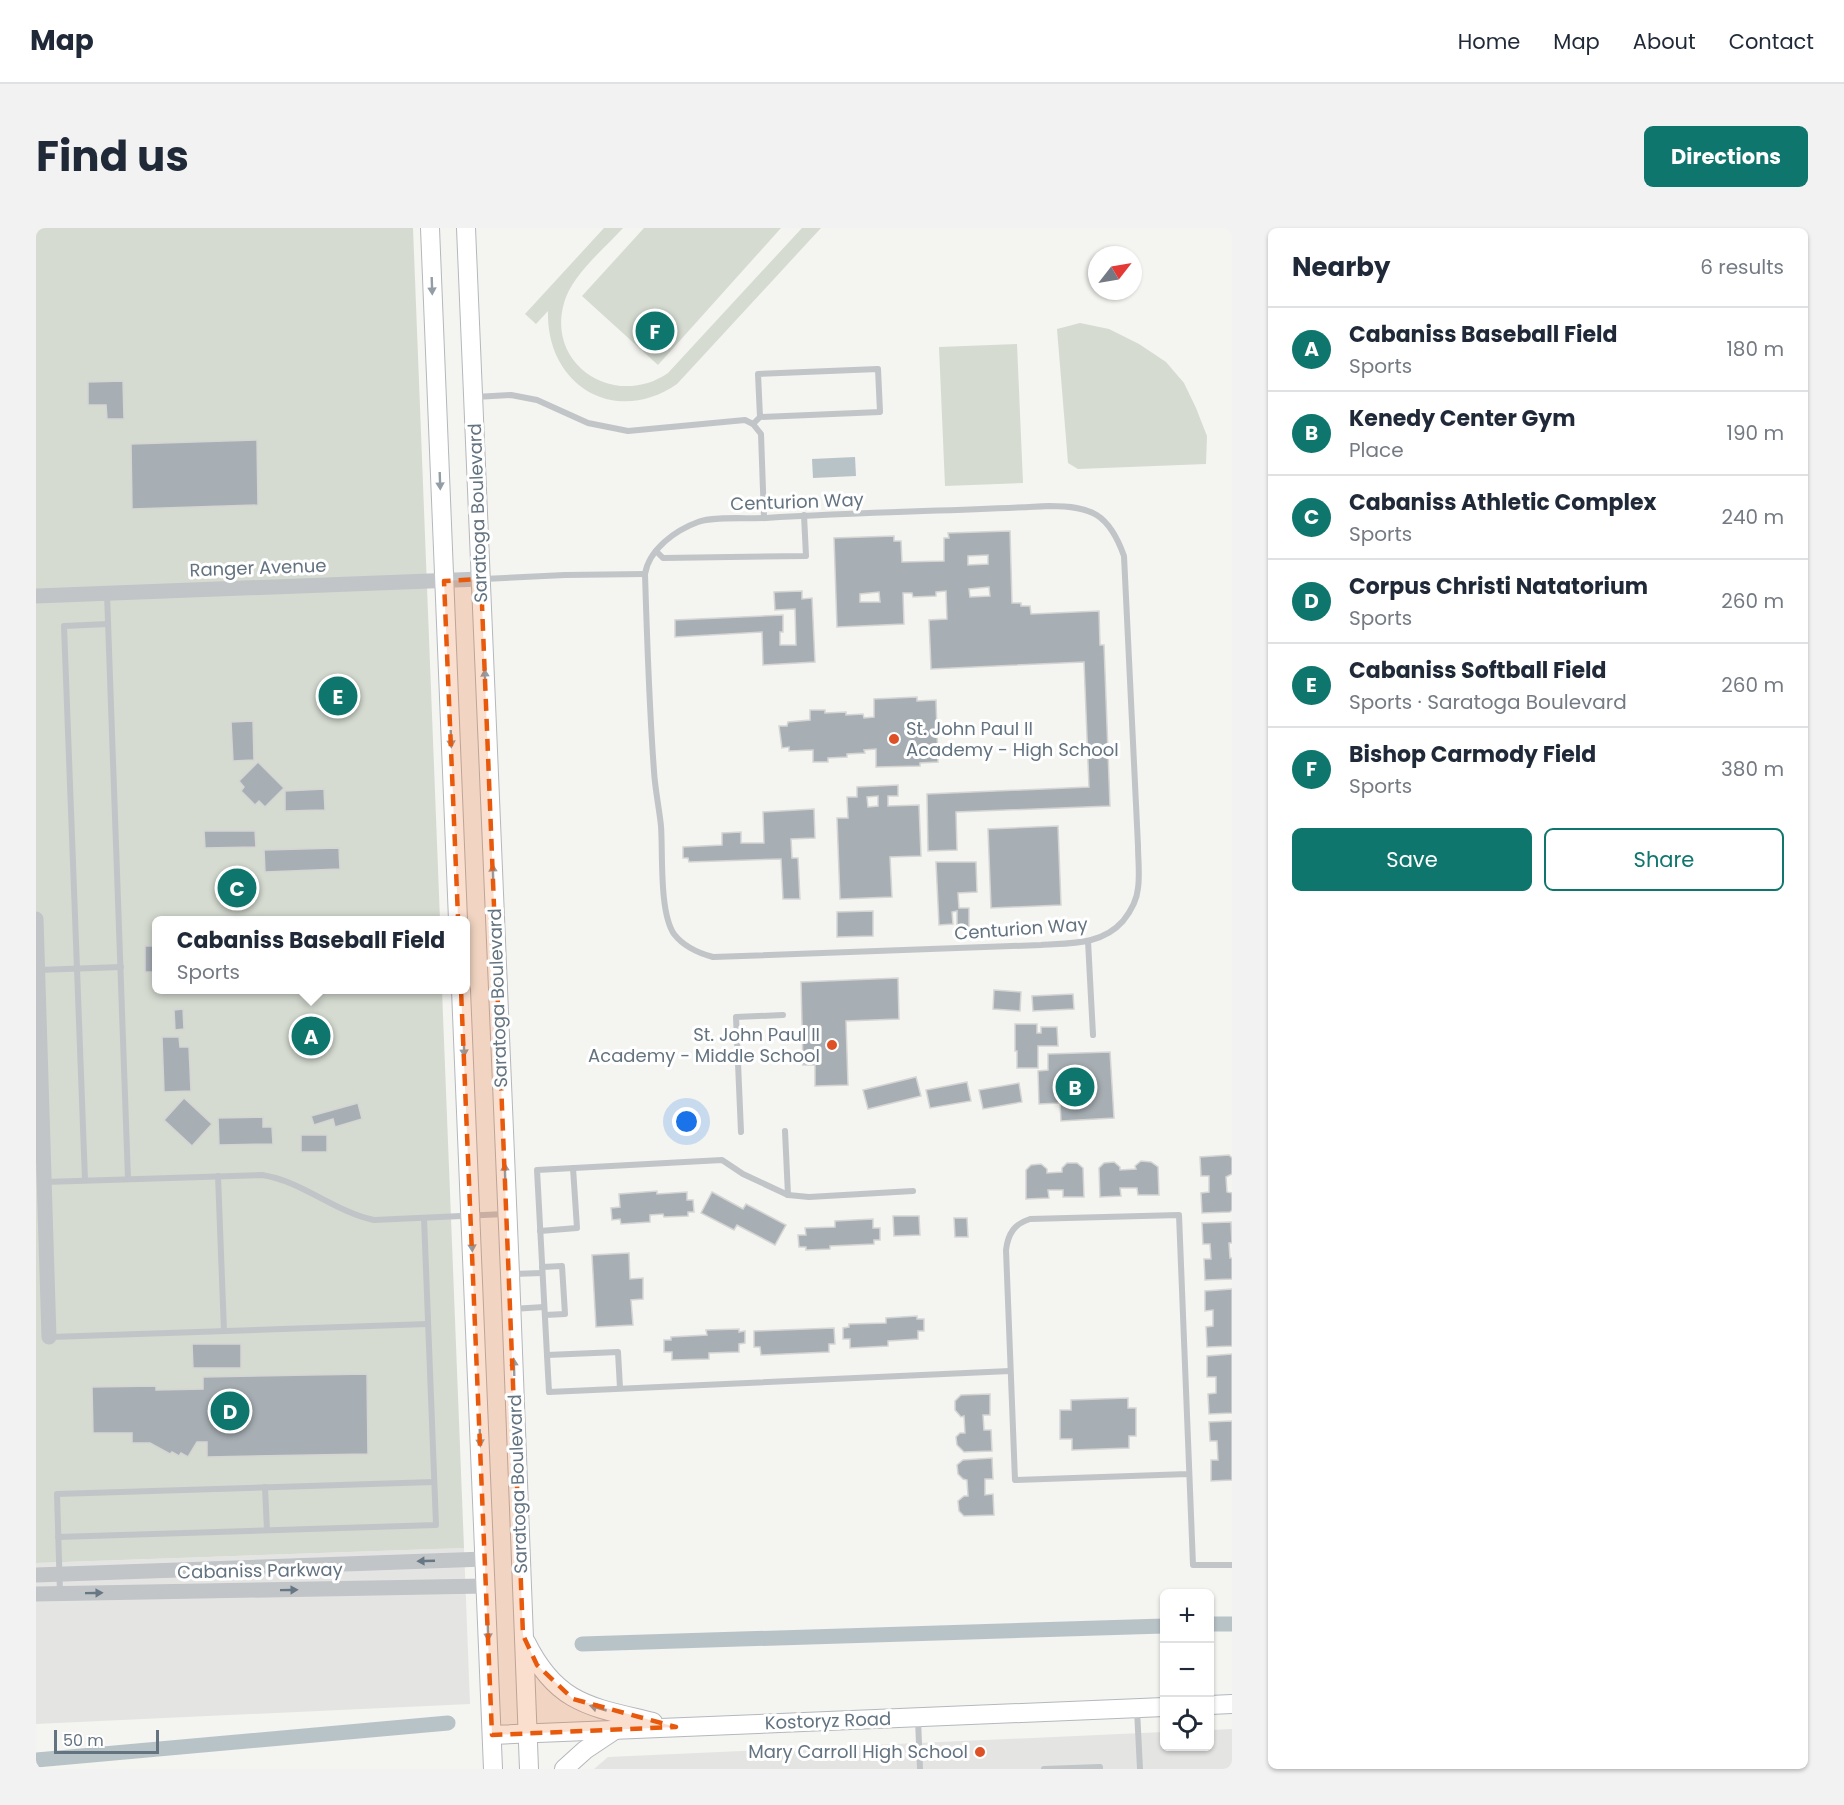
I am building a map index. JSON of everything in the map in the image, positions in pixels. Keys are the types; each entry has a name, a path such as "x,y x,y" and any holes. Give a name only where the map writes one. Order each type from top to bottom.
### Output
{"main road":[{"name":"Saratoga Boulevard","path":"430,228 458,916"},
{"name":"Saratoga Boulevard","path":"466,228 529,1769"},
{"name":"Saratoga Boulevard","path":"461,994 493,1769"},
{"path":"523,1635 537,1665 573,1699 592,1707 676,1727"},
{"path":"1214,1705 1232,1704"},
{"name":"Kostoryz Road","path":"492,1734 1160,1707"},
{"path":"564,1769 585,1750 615,1730"}],"street":[{"name":"Ranger Avenue","path":"36,596 481,579"},
{"path":"36,919 49,1337"},
{"name":"Cabaniss Parkway","path":"36,1575 485,1559"},
{"name":"Cabaniss Parkway","path":"36,1594 486,1586"}],"lane":[{"path":"753,424 760,417 880,412 878,369 758,374 760,417"},
{"path":"473,398 511,395 537,399 588,423 628,431 745,420 753,424 761,434 764,518"},
{"name":"Centurion Way","path":"1066,506 1083,508 1096,514 1107,524 1118,539 1124,556 1138,888 1131,911 1117,928 1088,942 713,957 696,952 674,933 666,911 661,825 654,775 645,574 647,563 656,551 679,531 700,520 804,515 1066,506"},
{"path":"656,551 663,558 806,556 804,515"},
{"path":"481,579 645,574"},
{"path":"107,593 128,1179"},
{"path":"85,1180 64,626 108,624"},
{"path":"1088,942 1093,1035"},
{"path":"38,970 121,967"},
{"path":"741,1132 736,1017 783,1015"},
{"path":"785,1131 788,1195"},
{"path":"913,1191 809,1197 788,1195 743,1174 722,1160 537,1170 549,1392 1010,1371"},
{"path":"540,1231 578,1228 573,1168"},
{"path":"218,1176 224,1331"},
{"path":"44,1182 270,1176 367,1218 382,1221 506,1214"},
{"path":"1188,1474 1015,1480 1006,1250 1007,1238 1012,1229 1021,1222 1030,1219 1179,1215 1193,1565 1232,1565"},
{"path":"58,1537 436,1525 424,1218"},
{"path":"510,1274 562,1266 565,1314 545,1315"},
{"path":"511,1309 544,1307"},
{"path":"49,1337 428,1324"},
{"path":"547,1355 618,1352 620,1388"},
{"path":"60,1594 57,1494 434,1482"},
{"path":"265,1487 267,1530"},
{"path":"1137,1708 1140,1769"},
{"path":"918,1717 920,1769"},
{"path":"1044,1769 1100,1767 1100,1769"}],"highlighted area":[{"path":"481,579 523,1635 537,1665 573,1699 676,1727 492,1735 444,581"}],"shaded area":[{"path":"36,228 413,228 440,916 152,916 152,994 442,994 464,1548 36,1563"},
{"path":"604,228 623,228 589,263 574,283 564,303 561,326 565,346 575,362 590,375 607,383 627,386 648,383 668,373 802,228 821,228 677,384 654,396 630,401 608,399 588,391 572,378 559,360 550,337 548,311 536,324 525,314"},
{"path":"644,228 781,228 658,365 582,296"},
{"path":"1080,323 1109,329 1139,344 1166,362 1184,383 1207,436 1206,464 1078,469 1068,463 1057,329"},
{"path":"1017,344 1023,483 945,486 939,347"},
{"path":"855,457 856,476 813,478 812,459"},
{"path":"464,1548 470,1704 36,1724 36,1563"},
{"name":"Mary Carroll High School","path":"1232,1729 1232,1769 594,1769 608,1757 1160,1732 1160,1751 1214,1751 1214,1730"}],"building":[{"path":"123,381 124,419 107,419 106,405 88,405 88,382"},
{"path":"257,440 258,505 132,509 131,444"},
{"path":"1010,531 1012,603 1030,606 1031,614 1099,611 1100,645 1104,645 1110,806 956,812 957,850 928,851 927,794 1089,787 1084,662 931,669 929,620 947,619 946,591 936,592 936,596 913,597 912,593 903,593 904,624 837,627 834,538 894,536 894,541 901,541 902,562 944,561 944,538 949,538 948,533","holes":["988,555 988,564 968,565 968,556","989,587 990,596 970,597 969,589","879,592 880,602 860,602 860,594"]},
{"path":"802,591 802,599 812,598 815,662 763,665 762,632 675,637 675,620 783,615 780,645 796,645 795,609 775,610 774,592"},
{"path":"917,697 917,701 936,700 938,762 920,763 920,766 876,767 876,749 864,750 865,753 847,754 847,757 828,758 828,762 813,762 813,750 789,751 789,747 782,748 779,726 787,726 788,722 810,720 810,710 825,710 825,713 846,712 846,715 863,714 864,718 874,717 874,699"},
{"path":"253,721 254,760 233,761 231,722"},
{"path":"258,762 284,788 265,807 259,801 255,805 241,791 244,787 239,781"},
{"path":"898,785 898,796 888,796 888,806 919,805 921,856 890,857 892,897 840,899 837,818 848,818 847,797 857,797 857,787","holes":["878,796 878,806 868,807 867,797"]},
{"path":"324,789 325,810 285,811 285,791"},
{"path":"814,809 815,838 791,839 792,858 798,858 800,899 783,899 781,859 689,862 688,858 683,858 683,847 722,845 722,833 741,832 741,843 764,843 763,812"},
{"path":"1058,826 1061,905 991,908 988,829"},
{"path":"204,831 255,831 256,847 205,848"},
{"path":"339,848 340,869 265,872 264,850"},
{"path":"936,862 976,862 977,892 958,893 959,908 969,908 969,928 957,929 957,911 952,912 953,924 939,925"},
{"path":"873,911 873,936 837,937 837,912"},
{"path":"145,946 152,946 152,972 145,972"},
{"path":"898,978 899,1019 846,1021 848,1085 815,1086 815,1065 803,1065 801,982"},
{"path":"994,990 1021,992 1020,1011 993,1009"},
{"path":"1073,994 1074,1009 1033,1011 1032,996"},
{"path":"183,1009 184,1029 175,1030 174,1010"},
{"path":"1015,1024 1037,1024 1037,1033 1041,1033 1041,1027 1057,1027 1058,1046 1038,1046 1038,1068 1017,1068"},
{"path":"162,1037 179,1037 180,1047 189,1047 191,1091 164,1092"},
{"path":"1110,1052 1114,1118 1061,1121 1060,1103 1039,1104 1038,1071 1048,1070 1048,1054"},
{"path":"916,1077 921,1096 868,1109 863,1090"},
{"path":"967,1082 971,1101 930,1108 926,1090"},
{"path":"1019,1083 1022,1102 983,1109 979,1090"},
{"path":"184,1098 212,1124 192,1146 164,1120"},
{"path":"358,1103 362,1119 335,1127 333,1119 314,1125 311,1116"},
{"path":"263,1117 263,1127 272,1127 273,1144 219,1145 218,1118"},
{"path":"301,1135 327,1135 327,1152 301,1152"},
{"path":"1229,1155 1232,1158 1232,1174 1226,1177 1227,1192 1232,1193 1232,1210 1202,1213 1201,1193 1209,1192 1209,1176 1201,1176 1200,1157"},
{"path":"1141,1161 1151,1162 1158,1167 1159,1195 1138,1195 1137,1188 1120,1188 1121,1196 1100,1197 1099,1168 1104,1163 1114,1162 1120,1170 1136,1169 1135,1166"},
{"path":"1067,1163 1077,1163 1083,1168 1084,1197 1063,1197 1063,1190 1048,1190 1049,1198 1026,1199 1026,1170 1031,1165 1041,1164 1047,1169 1047,1173 1062,1172 1062,1168"},
{"path":"657,1191 657,1194 687,1192 687,1200 693,1200 694,1212 688,1212 688,1216 650,1215 650,1222 621,1224 620,1219 612,1220 611,1208 620,1207 619,1194"},
{"path":"712,1192 743,1209 746,1204 786,1225 775,1245 737,1225 734,1230 701,1213"},
{"path":"893,1216 919,1216 920,1235 894,1236"},
{"path":"954,1218 967,1218 968,1237 955,1237"},
{"path":"873,1219 873,1228 880,1228 880,1240 874,1240 874,1244 830,1246 830,1249 806,1250 806,1247 799,1247 798,1235 806,1235 805,1228 835,1227 835,1221"},
{"path":"1231,1222 1232,1243 1229,1243 1232,1279 1205,1280 1204,1259 1211,1259 1210,1244 1203,1244 1202,1223"},
{"path":"629,1253 630,1279 643,1278 643,1299 631,1300 633,1325 596,1327 592,1255"},
{"path":"1232,1289 1232,1346 1207,1347 1206,1327 1213,1326 1213,1310 1205,1311 1205,1291"},
{"path":"917,1316 917,1319 924,1319 924,1331 918,1331 918,1339 888,1341 888,1346 850,1348 850,1339 843,1339 843,1328 849,1327 849,1324 886,1323 886,1318"},
{"path":"834,1328 835,1344 829,1344 829,1352 761,1355 760,1347 754,1347 754,1331"},
{"path":"739,1329 739,1332 745,1331 745,1343 739,1344 739,1352 709,1353 709,1359 672,1360 672,1352 664,1352 664,1340 671,1340 671,1337 707,1335 706,1330"},
{"path":"192,1344 241,1344 241,1368 193,1368"},
{"path":"1232,1354 1232,1413 1209,1414 1208,1394 1216,1393 1216,1377 1207,1377 1207,1356"},
{"path":"367,1374 368,1454 207,1457 207,1442 197,1442 188,1457 181,1453 179,1456 172,1452 170,1454 150,1443 132,1443 132,1433 93,1433 92,1387 156,1386 156,1390 203,1389 203,1377"},
{"path":"990,1394 990,1415 983,1415 984,1430 991,1430 992,1451 964,1452 957,1445 956,1437 960,1433 965,1433 964,1416 961,1417 955,1410 955,1401 961,1395"},
{"path":"1128,1398 1128,1408 1136,1408 1136,1436 1129,1436 1129,1448 1072,1450 1072,1439 1060,1439 1060,1410 1071,1410 1071,1400"},
{"path":"1232,1421 1232,1480 1211,1481 1211,1460 1218,1460 1217,1441 1210,1441 1209,1422"},
{"path":"992,1458 993,1479 985,1479 985,1495 993,1494 994,1515 964,1516 959,1511 958,1501 968,1496 967,1480 958,1474 957,1465 963,1460"}],"waterway":[{"path":"1214,1624 1232,1624"},
{"path":"582,1644 1160,1626"},
{"path":"36,1760 448,1723"}],"place":[{"name":"Bishop Carmody Field","path":"655,331"},
{"name":"Cabaniss Softball Field","path":"338,696"},
{"name":"St. John Paul II Academy - High School","path":"894,739"},
{"name":"Cabaniss Athletic Complex","path":"237,888"},
{"name":"Cabaniss Baseball Field","path":"311,1036"},
{"name":"St. John Paul II Academy - Middle School","path":"832,1045"},
{"name":"Kenedy Center Gym","path":"1075,1087"},
{"name":"Corpus Christi Natatorium","path":"230,1411"},
{"name":"Mary Carroll High School","path":"980,1752"}]}
